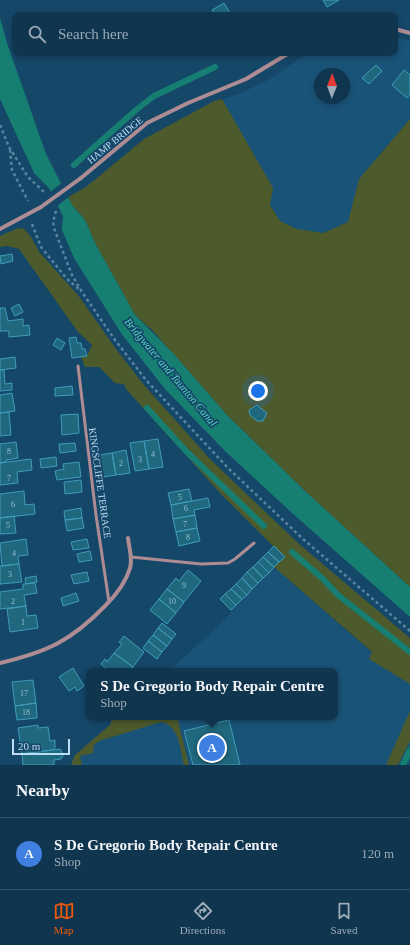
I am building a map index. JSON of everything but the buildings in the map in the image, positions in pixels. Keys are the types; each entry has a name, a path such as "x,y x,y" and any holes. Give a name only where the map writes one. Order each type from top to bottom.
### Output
{"street":[{"path":"398,30 410,33"},
{"name":"HAMP BRIDGE","path":"0,229 41,207 81,178 148,123 188,103 246,79 284,56"},
{"path":"0,663 30,656 61,643 89,622 109,602 127,576 130,568 131,557 128,538"}],"lane":[{"name":"KINGSCLIFFE TERRACE","path":"78,366 96,514 109,602"},
{"path":"131,557 201,564 228,563 254,543"}],"path":[{"path":"0,125 9,147 28,177 43,191 46,196"},
{"path":"53,207 56,212 54,231 70,269 82,292 115,340 146,380 228,468 303,539 410,631"}],"shaded area":[{"path":"398,38 410,41 410,119 359,179 349,222 323,233 297,229 280,221 270,205 222,99 239,94 270,79 304,56 398,56"},
{"path":"222,99 273,188 270,205 280,221 297,229 323,233 348,222 359,179 410,119 410,587 306,492 227,415 152,330 135,315 95,243 85,220 72,205 68,197 86,187 144,139 214,101"},
{"path":"18,228 24,229 31,237 40,253 78,295 116,349 144,385 210,459 298,543 410,638 410,684 369,659 372,652 274,567 284,557 222,495 126,389 124,384 115,383 99,367 85,367 81,357 87,356 92,345 78,332 19,249 7,246 0,247 0,236"},
{"path":"274,567 372,653 369,659 410,684 410,765 71,765 75,755 111,724 112,720 338,720 338,668 172,668 216,628 231,613 231,610"},
{"path":"410,711 410,741 398,765 386,765"},
{"path":"178,720 189,765 184,765 176,733 167,724 161,722 99,741 94,745 93,753 80,756 82,765 71,765 75,755 111,724 111,721"}],"water":[{"name":"Bridgwater and Taunton Canal","path":"0,18 7,43 46,154 72,205 85,220 95,243 135,315 173,353 227,415 306,492 410,587 410,617 292,513 225,451 165,389 121,333 74,258 62,230 63,216 49,188 34,173 0,99"}],"pier":[{"path":"63,182 70,196 56,207 49,193"}],"waterway":[{"path":"74,165 154,96 215,67"},
{"path":"147,408 187,452 264,526"},
{"path":"292,552 322,578 338,595 410,652"},
{"path":"403,765 410,750"}],"place":[{"name":"S De Gregorio Body Repair Centre","path":"212,748"}]}
